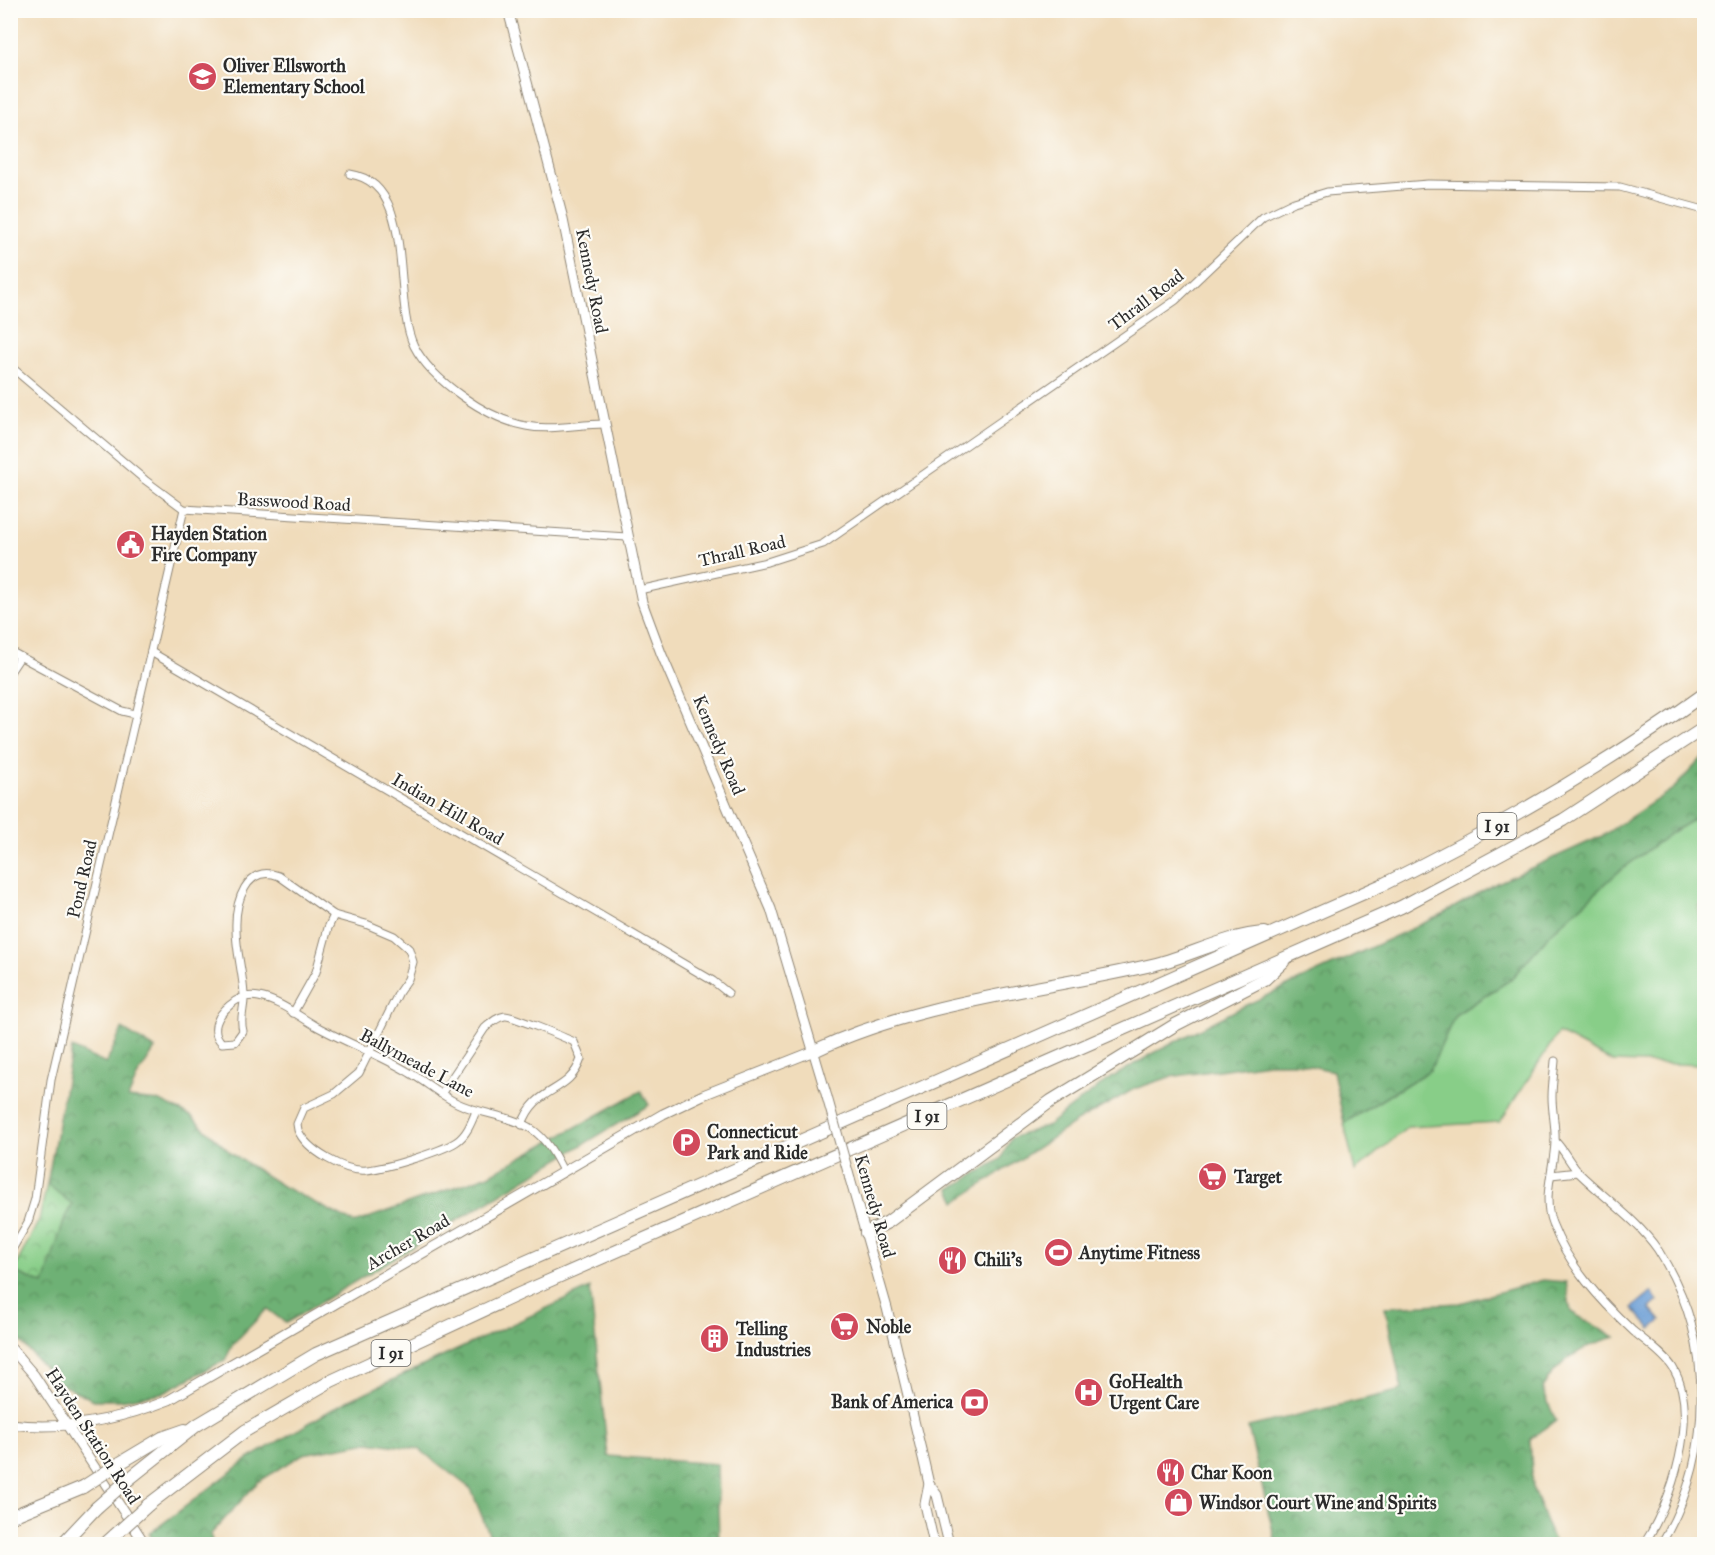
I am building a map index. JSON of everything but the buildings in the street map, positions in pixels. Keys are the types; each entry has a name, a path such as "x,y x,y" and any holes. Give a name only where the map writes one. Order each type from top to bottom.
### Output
{"highway":[{"name":"I 91","path":"62,1545 96,1508 197,1425 285,1370 337,1343 1382,885 1491,829 1609,759 1704,694"},
{"name":"I 91","path":"105,1545 148,1505 245,1431 301,1397 357,1368 519,1294 1409,903 1507,851 1611,790 1704,728"},
{"path":"814,1051 871,1028 933,1008 1156,964 1236,937 1275,933"},
{"path":"866,1233 888,1222 1051,1101 1174,1025 1265,980 1287,958"},
{"path":"10,1517 84,1487 162,1438 197,1425"}],"street":[{"name":"Kennedy Road","path":"508,10 562,215 639,590 655,638 771,909 814,1051 894,1337 928,1484 925,1504 934,1545"},
{"path":"350,174 364,176 374,183 391,207 407,320 413,344 424,362 458,392 485,411 508,422 530,427 604,424"},
{"name":"Thrall Road","path":"639,590 767,562 800,553 831,539 1176,300 1263,217 1294,202 1327,192 1384,186 1428,184 1620,186 1704,210"},
{"path":"10,366 145,480 184,509"},
{"name":"Basswood Road","path":"184,509 627,537"},
{"name":"Pond Road","path":"10,1253 28,1222 35,1199 51,1080 184,509"},
{"path":"10,651 122,711 135,714"},
{"name":"Indian Hill Road","path":"151,652 702,975 728,993"},
{"path":"10,672 20,657"},
{"path":"244,996 223,1011 217,1021 216,1037 222,1043 229,1044 240,1038 244,996 236,929 241,898 246,884 254,876 270,872 334,915 366,924 394,936 410,949 414,962 408,979 399,992 364,1066 346,1086 304,1108 297,1124 301,1138 324,1156 357,1170 367,1170 438,1150 458,1141 471,1125 476,1111"},
{"path":"293,1013 316,972 328,928 334,915"},
{"name":"Ballymeade Lane","path":"244,996 274,1001 369,1054 411,1073 441,1094 476,1111 529,1127 544,1140 563,1171"},
{"path":"441,1094 485,1028 494,1020 512,1016 543,1031 574,1041 580,1059 575,1074 533,1102 522,1125"},
{"name":"Archer Road","path":"10,1424 66,1425 130,1414 182,1393 563,1171 683,1104 814,1051"},
{"path":"1555,1061 1552,1097 1555,1141 1548,1202 1552,1223 1576,1270 1598,1297 1674,1369 1682,1397 1684,1429 1676,1477 1664,1510 1644,1545"},
{"path":"1555,1141 1578,1172 1624,1212 1657,1248 1689,1305 1698,1338 1704,1377 1698,1450 1681,1504 1660,1545"},
{"path":"1551,1175 1578,1172"},
{"name":"Hayden Station Road","path":"10,1347 34,1376 145,1545"},
{"name":"Kennedy Road","path":"928,1484 937,1495 949,1545"}],"green space":[{"path":"1704,756 1704,813 1672,832 1617,873 1550,934 1510,980 1455,1015 1430,1070 1344,1123 1333,1071 1297,1063 1268,1063 1170,1077 1134,1089 1076,1122 956,1202 950,1189 1001,1159 1011,1138 1048,1125 1106,1081 1242,1007 1439,916 1493,885 1602,836 1674,788"},
{"path":"1704,813 1704,903 1698,906 1704,936 1704,1065 1613,1062 1558,1033 1500,1122 1408,1127 1355,1171 1344,1123 1430,1070 1455,1015 1510,980 1550,934 1617,873 1672,832"},
{"path":"122,1029 155,1049 138,1075 128,1098 160,1101 191,1116 232,1154 284,1187 354,1223 489,1175 641,1091 649,1105 286,1323 267,1309 233,1344 225,1360 162,1393 121,1400 94,1400 58,1383 11,1331 10,1275 13,1271 43,1284 65,1217 72,1205 47,1184 72,1048 106,1064"},
{"path":"47,1184 72,1204 65,1217 44,1284 13,1271 39,1220"},
{"path":"1543,1280 1566,1282 1571,1312 1615,1337 1573,1355 1556,1369 1542,1388 1556,1421 1530,1439 1533,1489 1555,1544 1276,1544 1248,1427 1402,1390 1385,1307 1460,1303"},
{"path":"590,1288 608,1456 717,1464 719,1544 493,1544 471,1489 419,1449 369,1442 303,1454 258,1482 211,1534 212,1544 156,1544 149,1534 248,1459 343,1403"}],"water":[{"path":"1651,1292 1658,1301 1650,1308 1661,1321 1651,1329 1632,1308"}],"place":[{"name":"Oliver Ellsworth Elementary School","path":"202,76"},
{"name":"Hayden Station Fire Company","path":"130,544"},
{"name":"Connecticut Park and Ride","path":"686,1142"},
{"name":"Target","path":"1213,1177"},
{"name":"Anytime Fitness","path":"1058,1253"},
{"name":"Chili's","path":"953,1260"},
{"name":"Noble","path":"845,1327"},
{"name":"Telling Industries","path":"715,1339"},
{"name":"GoHealth Urgent Care","path":"1088,1392"},
{"name":"Bank of America","path":"974,1402"},
{"name":"Char Koon","path":"1170,1473"},
{"name":"Windsor Court Wine and Spirits","path":"1178,1503"}]}
